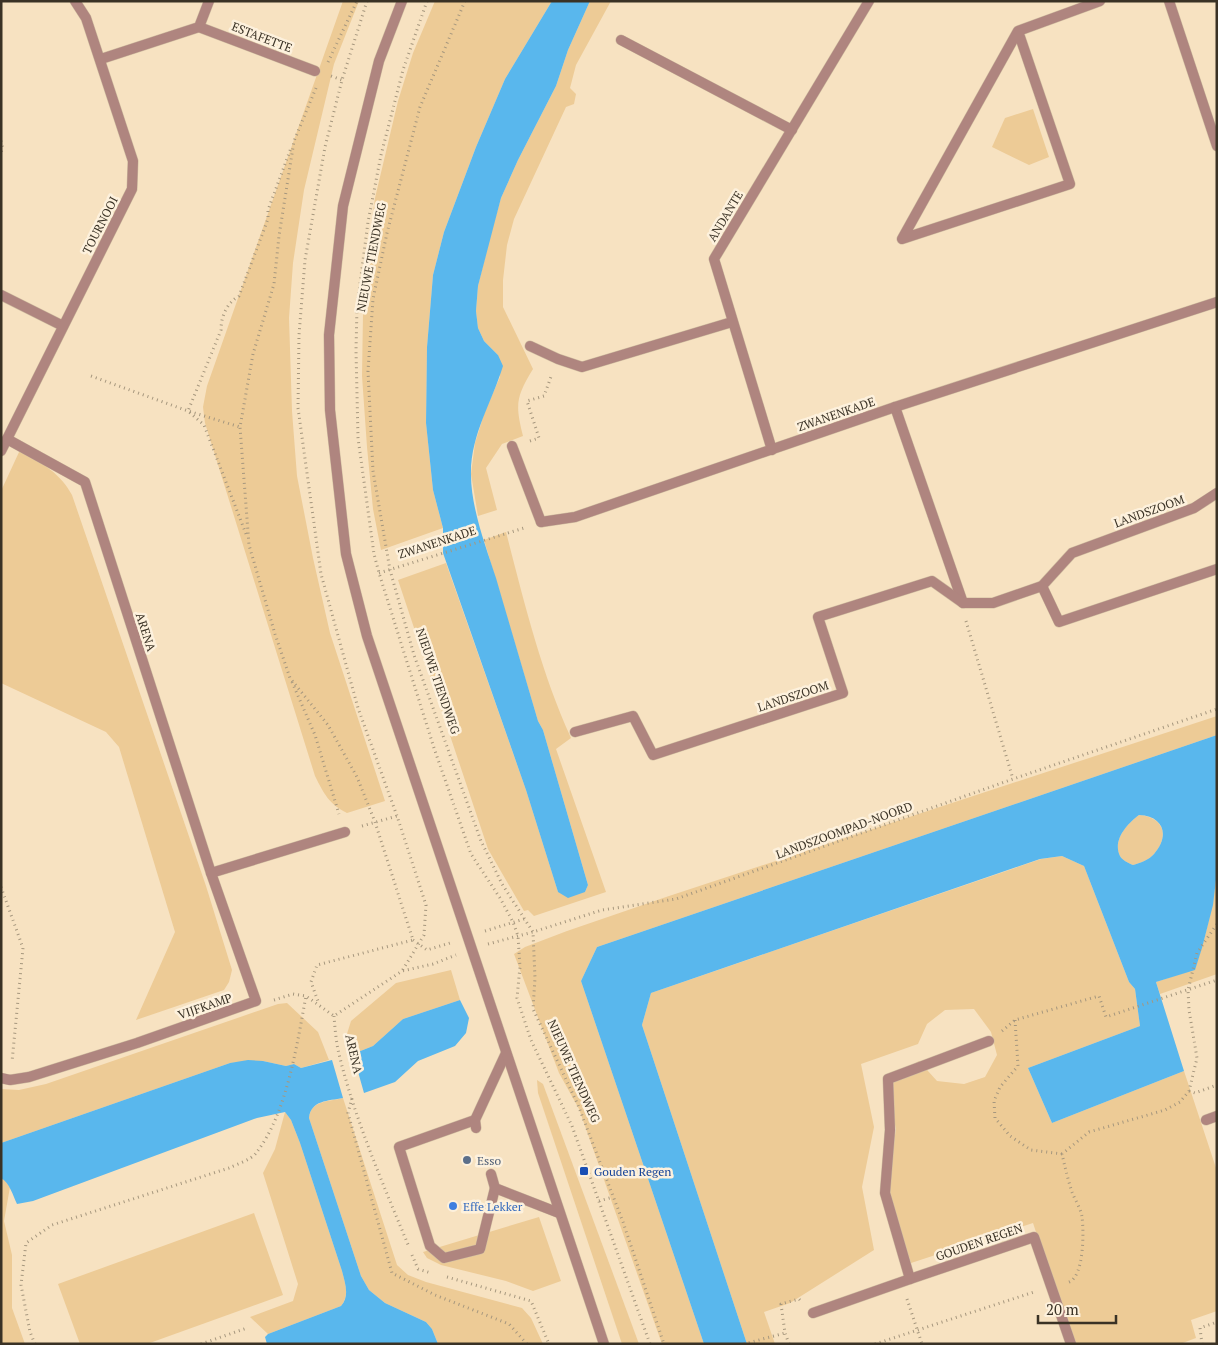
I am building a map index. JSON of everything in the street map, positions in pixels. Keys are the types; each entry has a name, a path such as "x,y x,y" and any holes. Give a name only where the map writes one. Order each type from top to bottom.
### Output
{"street":[{"name":"TOURNOOI","path":"1,451 132,189 133,161 101,59 86,18 75,1"},
{"path":"101,59 199,27 209,1"},
{"path":"402,1 379,61 344,206 329,335 330,410 346,554 367,636 604,1344"},
{"name":"ANDANTE","path":"772,450 714,259 869,1"},
{"path":"1018,31 1070,184 902,239 1018,31 1100,1"},
{"path":"1169,1 1217,146"},
{"name":"ESTAFETTE","path":"199,27 315,71"},
{"path":"621,40 792,130"},
{"path":"1,295 63,326"},
{"name":"ZWANENKADE","path":"512,446 541,522 575,517 895,407 1217,302"},
{"path":"530,346 558,359 582,367 732,322"},
{"path":"895,407 963,603"},
{"name":"ARENA","path":"8,439 85,482 211,873 256,1002"},
{"name":"LANDSZOOM","path":"575,732 632,716 653,754 843,692 818,617 932,581 963,603 993,602 1042,586 1072,553 1194,508 1217,493"},
{"path":"1042,586 1059,622 1217,569"},
{"path":"211,873 345,832"},
{"name":"VIJFKAMP","path":"6,1079 29,1077 128,1046 256,1002"},
{"path":"906,1281 885,1193 890,1130 888,1079 989,1041"},
{"path":"491,1174 495,1188 480,1249 444,1258 430,1246 399,1148 476,1124 506,1053"},
{"path":"1206,1120 1217,1116"},
{"path":"495,1188 559,1213"},
{"name":"GOUDEN REGEN","path":"812,1313 1034,1237 1071,1344"}],"path":[{"path":"327,64 357,1"},
{"name":"NIEUWE TIENDWEG","path":"427,1 403,70 381,155 368,222 357,307 358,438 374,554 434,748 471,854 500,898 518,936 520,967 517,998 531,1040 572,1126 650,1344"},
{"name":"NIEUWE TIENDWEG","path":"465,1 420,107 387,233 373,299 368,371 373,471 390,570 414,655 481,841 502,884 533,932 535,978 533,1009 578,1105 613,1197 664,1344"},
{"path":"188,411 221,330 221,322 229,301 238,296 268,219 268,210 294,141 319,82"},
{"path":"248,540 240,427 253,354 274,284 279,236 294,141"},
{"path":"1,142 3,148 1,152"},
{"path":"512,446 539,438 527,401 544,396 558,359"},
{"path":"91,376 188,411 240,427"},
{"path":"188,411 204,425 248,540 275,634 290,678 315,735 345,832 397,816"},
{"name":"ZWANENKADE","path":"379,573 503,534"},
{"path":"963,603 967,627 1013,778"},
{"path":"290,678 328,725 357,777 376,822 413,940 317,965 311,982 319,1004"},
{"name":"LANDSZOOMPAD-NOORD","path":"334,1016 402,971 433,964 472,949 602,910 676,899 1013,778 1217,710"},
{"path":"1,886 23,948 6,1079"},
{"path":"1016,1020 1018,1066 1000,1087 994,1102 994,1118 1010,1136 1031,1150 1062,1154 1088,1132 1165,1110 1180,1102 1189,1091 1197,1058 1189,1010 1188,990 1197,952 1217,924"},
{"path":"989,1041 1016,1020 1099,996 1106,1017 1216,980 1217,986"},
{"path":"256,1002 269,1002 293,994 306,996 334,1016"},
{"path":"34,1344 21,1285 26,1242 52,1225 229,1168 255,1155 274,1123 294,1064 306,996"},
{"name":"ARENA","path":"334,1016 338,1053 352,1098"},
{"path":"1189,1091 1195,1093 1217,1086"},
{"path":"875,1344 1072,1281 1078,1273 1083,1246 1082,1216 1072,1191 1062,1154"},
{"path":"599,1202 613,1197"},
{"path":"906,1281 922,1344"},
{"path":"789,1344 785,1333 781,1304 799,1299 812,1313"},
{"path":"1202,1344 1200,1328 1217,1322"},
{"path":"201,1344 247,1328"},
{"path":"744,1344 785,1333"}],"shaded area":[{"path":"343,1 359,1 334,64 304,190 293,263 289,318 292,411 297,476 313,558 330,633 385,801 347,813 328,798 315,776 205,423 203,407 207,386"},
{"path":"435,1 552,1 505,79 476,147 444,232 433,275 427,347 426,423 433,490 443,528 381,550 373,509 362,376 363,314 367,254 375,198 398,101 413,53"},
{"path":"590,1 611,1 576,65 570,88 576,94 574,104 566,107 514,219 507,245 503,280 503,307 533,369 520,394 518,408 523,436 502,444 486,468 497,510 478,516 471,474 475,443 485,411 500,377 498,355 484,341 478,328 476,311 478,286 501,198 556,86 568,50"},
{"path":"1033,109 1049,157 1029,165 992,147 1005,118"},
{"path":"20,450 43,464 56,475 72,495 206,886 232,970 229,982 224,990 136,1020 175,932 119,747 106,732 1,683 1,491"},
{"path":"506,532 542,662 571,738 556,749 606,892 534,916 528,910 524,911 488,849 398,580 446,563 526,790 558,892 585,892 588,885 543,730 538,721 484,540"},
{"path":"1217,716 1217,735 597,947 581,981 704,1344 662,1344 579,1109 559,1073 514,954 525,947 567,931 669,896"},
{"path":"1139,815 1154,819 1162,828 1163,834 1159,847 1152,856 1133,865 1121,857 1118,844 1122,832"},
{"path":"1062,856 1084,866 1129,982 1135,989 1140,1026 1028,1068 1052,1123 1184,1071 1217,1171 1217,1311 1191,1320 1196,1338 1180,1344 1073,1344 1033,1223 911,1263 887,1189 896,1129 885,1081 919,1061 937,1081 964,1084 985,1077 997,1055 991,1032 974,1009 945,1010 927,1024 918,1044 861,1064 874,1127 862,1187 874,1250 790,1303 764,1312 775,1344 747,1344 642,1025 651,993 1041,859"},
{"path":"1217,871 1217,974 1160,994 1156,982 1195,969 1209,921"},
{"path":"451,970 460,1000 403,1019 373,1046 353,1054 355,1061 346,1037 351,1021 396,983"},
{"path":"287,1003 318,1032 329,1060 301,1068 294,1064 286,1066 263,1061 230,1063 1,1143 1,1089 19,1090 46,1084 278,1004"},
{"path":"537,1080 543,1084 639,1344 622,1344 538,1093"},
{"path":"343,1098 397,1265 408,1275 426,1282 522,1308 531,1318 543,1344 438,1344 432,1329 426,1322 385,1303 369,1290 361,1276 309,1118 310,1112 317,1105 326,1101"},
{"path":"285,1112 291,1120 300,1143 342,1271 346,1293 341,1306 268,1334 250,1317 293,1301 298,1284 263,1173 275,1149"},
{"path":"1,1178 10,1187 4,1221 12,1255 12,1308 25,1344 1,1344"},
{"path":"254,1213 283,1295 147,1344 80,1344 58,1284"},
{"path":"539,1217 561,1281 533,1291 506,1281 441,1265 427,1258 423,1252"}],"water":[{"path":"552,1 590,1 568,50 556,86 501,198 478,286 476,311 478,328 484,341 498,355 503,366 478,433 474,447 471,475 480,527 538,721 543,730 588,885 585,892 568,898 558,892 526,790 443,553 443,528 433,490 426,423 427,347 433,275 444,232 476,147 505,79"},
{"path":"1217,735 1217,871 1213,905 1195,970 1156,982 1184,1071 1052,1123 1028,1068 1140,1026 1135,989 1129,982 1084,866 1062,856 1040,859 651,993 642,1025 747,1344 704,1344 581,981 597,947","holes":["1139,815 1147,816 1159,823 1162,828 1162,840 1152,856 1133,865 1120,856 1118,844 1122,832 1130,823"]},
{"path":"460,1000 469,1018 466,1033 455,1046 418,1061 395,1082 364,1093 353,1054 373,1046 403,1019"},
{"path":"248,1060 286,1066 294,1064 301,1068 332,1060 343,1098 321,1102 310,1112 309,1118 361,1276 369,1290 385,1303 426,1322 432,1329 438,1344 267,1344 265,1337 268,1334 341,1306 346,1294 342,1271 300,1143 291,1120 285,1112 257,1118 33,1201 17,1204 9,1186 1,1178 1,1143 230,1063"}],"place":[{"name":"Esso","path":"467,1160"},
{"name":"Gouden Regen","path":"584,1171"},
{"name":"Effe Lekker","path":"453,1206"}]}
